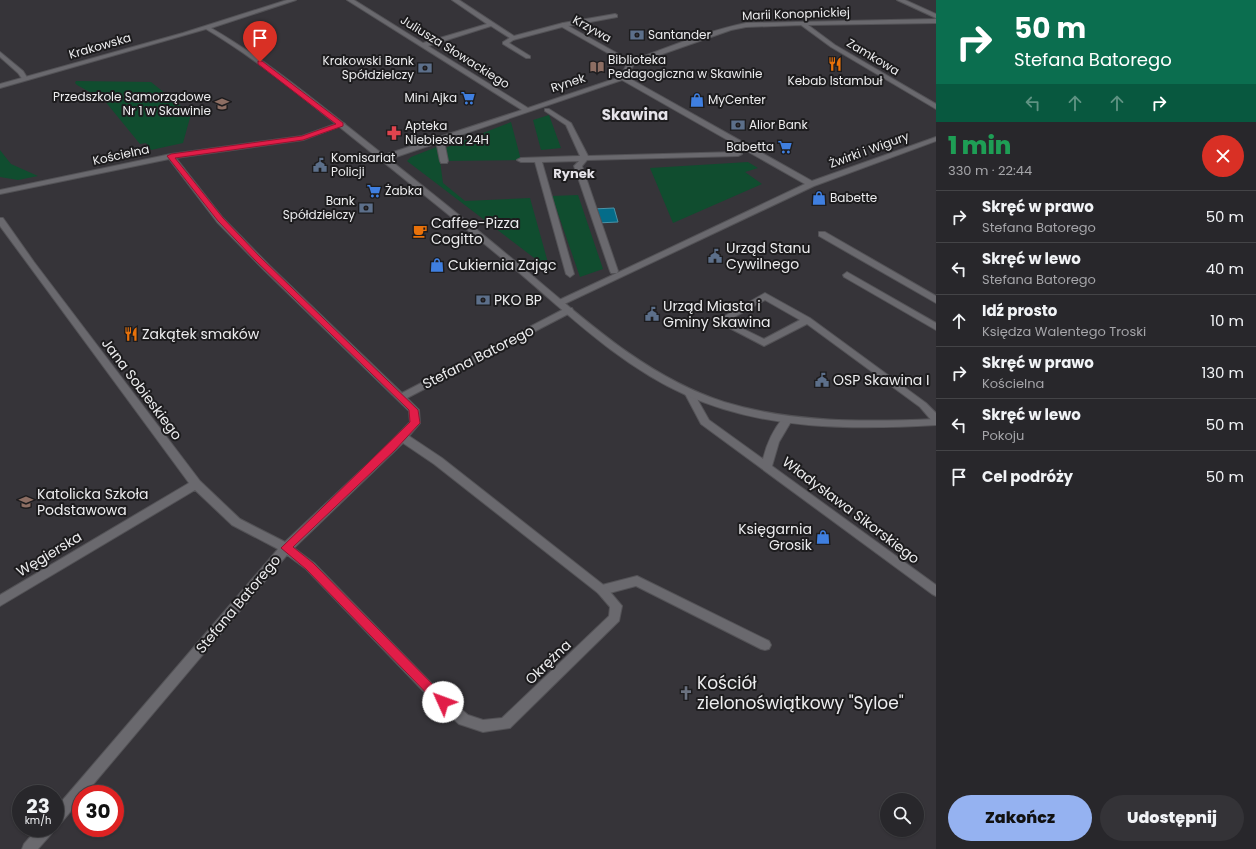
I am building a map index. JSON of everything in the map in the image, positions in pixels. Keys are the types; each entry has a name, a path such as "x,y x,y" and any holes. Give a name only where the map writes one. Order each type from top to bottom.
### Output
{"street":[{"name":"Krakowska","path":"0,86 206,27 292,0"},
{"name":"Juliusza Słowackiego","path":"350,0 527,110"},
{"path":"455,0 514,38 505,43 528,57"},
{"path":"900,0 936,16"},
{"path":"563,25 615,16"},
{"name":"Marii Konopnickiej","path":"631,63 684,43 730,28 746,25 936,21"},
{"name":"Zamkowa","path":"802,23 840,50 936,107"},
{"path":"423,45 492,24"},
{"name":"Krzywa","path":"514,38 563,25 631,63"},
{"path":"206,27 236,44 341,124 627,356 669,382 689,392 733,408 787,420 846,425 936,421"},
{"path":"0,54 21,72 24,79"},
{"path":"631,63 623,78 811,184"},
{"name":"Rynek","path":"384,158 623,78"},
{"name":"Rynek","path":"547,110 569,124 585,158"},
{"name":"Kościelna","path":"0,192 171,156 303,138 341,124"},
{"name":"Żwirki i Wigury","path":"811,184 936,139"},
{"path":"441,146 444,161"},
{"path":"521,160 738,154"},
{"path":"171,156 220,220 401,397"},
{"path":"585,158 578,166 614,271"},
{"path":"538,159 570,274"},
{"path":"560,303 811,184"},
{"name":"Jana Sobieskiego","path":"0,220 196,484 236,522 286,548"},
{"path":"822,234 936,300"},
{"path":"847,275 936,328"},
{"path":"807,320 764,343 720,321 765,296 807,320 923,405 936,421"},
{"name":"Stefana Batorego","path":"64,808 286,548 415,423 414,410 401,397 569,310"},
{"name":"Władysława Sikorskiego","path":"689,392 705,422 936,591"},
{"name":"Władysława Sikorskiego","path":"767,466 771,446 779,429 787,420"},
{"name":"Okrężna","path":"286,548 310,566 433,693 464,720 483,726 505,724 615,618 616,606 602,590 438,461 402,437"},
{"name":"Węgierska","path":"0,601 196,484"},
{"path":"602,590 637,581 765,645"},
{"path":"29,849 39,837"}],"green space":[{"path":"76,81 151,82 191,114 183,143 151,150 146,143 140,144 104,100 77,85 75,83"},
{"path":"549,115 561,148 541,150 533,120"},
{"path":"511,122 521,160 440,161 443,183 465,201 530,198 550,270 407,161 411,157 439,146 445,148"},
{"path":"0,150 11,164 38,176 18,180 0,177"},
{"path":"748,162 758,168 745,172 762,184 673,223 650,168"},
{"path":"578,195 603,269 580,277 552,196"}],"water":[{"path":"614,208 618,222 597,223 593,209"}],"place":[{"name":"Santander","path":"637,35"},
{"name":"Kebab Istambuł","path":"835,64"},
{"name":"Biblioteka Pedagogiczna w Skawinie","path":"597,67"},
{"name":"Krakowski Bank Spółdzielczy","path":"425,68"},
{"name":"Mini Ajka","path":"468,98"},
{"name":"MyCenter","path":"697,100"},
{"name":"Przedszkole Samorządowe Nr 1 w Skawinie","path":"222,104"},
{"name":"Alior Bank","path":"738,125"},
{"name":"Apteka Niebieska 24H","path":"394,133"},
{"name":"Babetta","path":"785,147"},
{"name":"Komisariat Policji","path":"320,165"},
{"name":"Żabka","path":"374,191"},
{"name":"Babette","path":"819,198"},
{"name":"Bank Spółdzielczy","path":"366,208"},
{"name":"Caffee-Pizza Cogitto","path":"420,231"},
{"name":"Urząd Stanu Cywilnego","path":"715,256"},
{"name":"Cukiernia Zając","path":"437,265"},
{"name":"PKO BP","path":"483,300"},
{"name":"Urząd Miasta i Gminy Skawina","path":"652,314"},
{"name":"Zakątek smaków","path":"131,334"},
{"name":"OSP Skawina I","path":"822,380"},
{"name":"Katolicka Szkoła Podstawowa","path":"26,502"},
{"name":"Księgarnia Grosik","path":"823,537"},
{"name":"Kościół zielonoświątkowy \"Syloe\"","path":"686,693"}],"district":[{"name":"Skawina","path":"635,115"},
{"name":"Rynek","path":"574,173"}],"route":[{"path":"260,62 341,124 303,138 171,156 220,220 267,268 414,410 415,423 392,448 286,548 310,566 443,702"}]}
